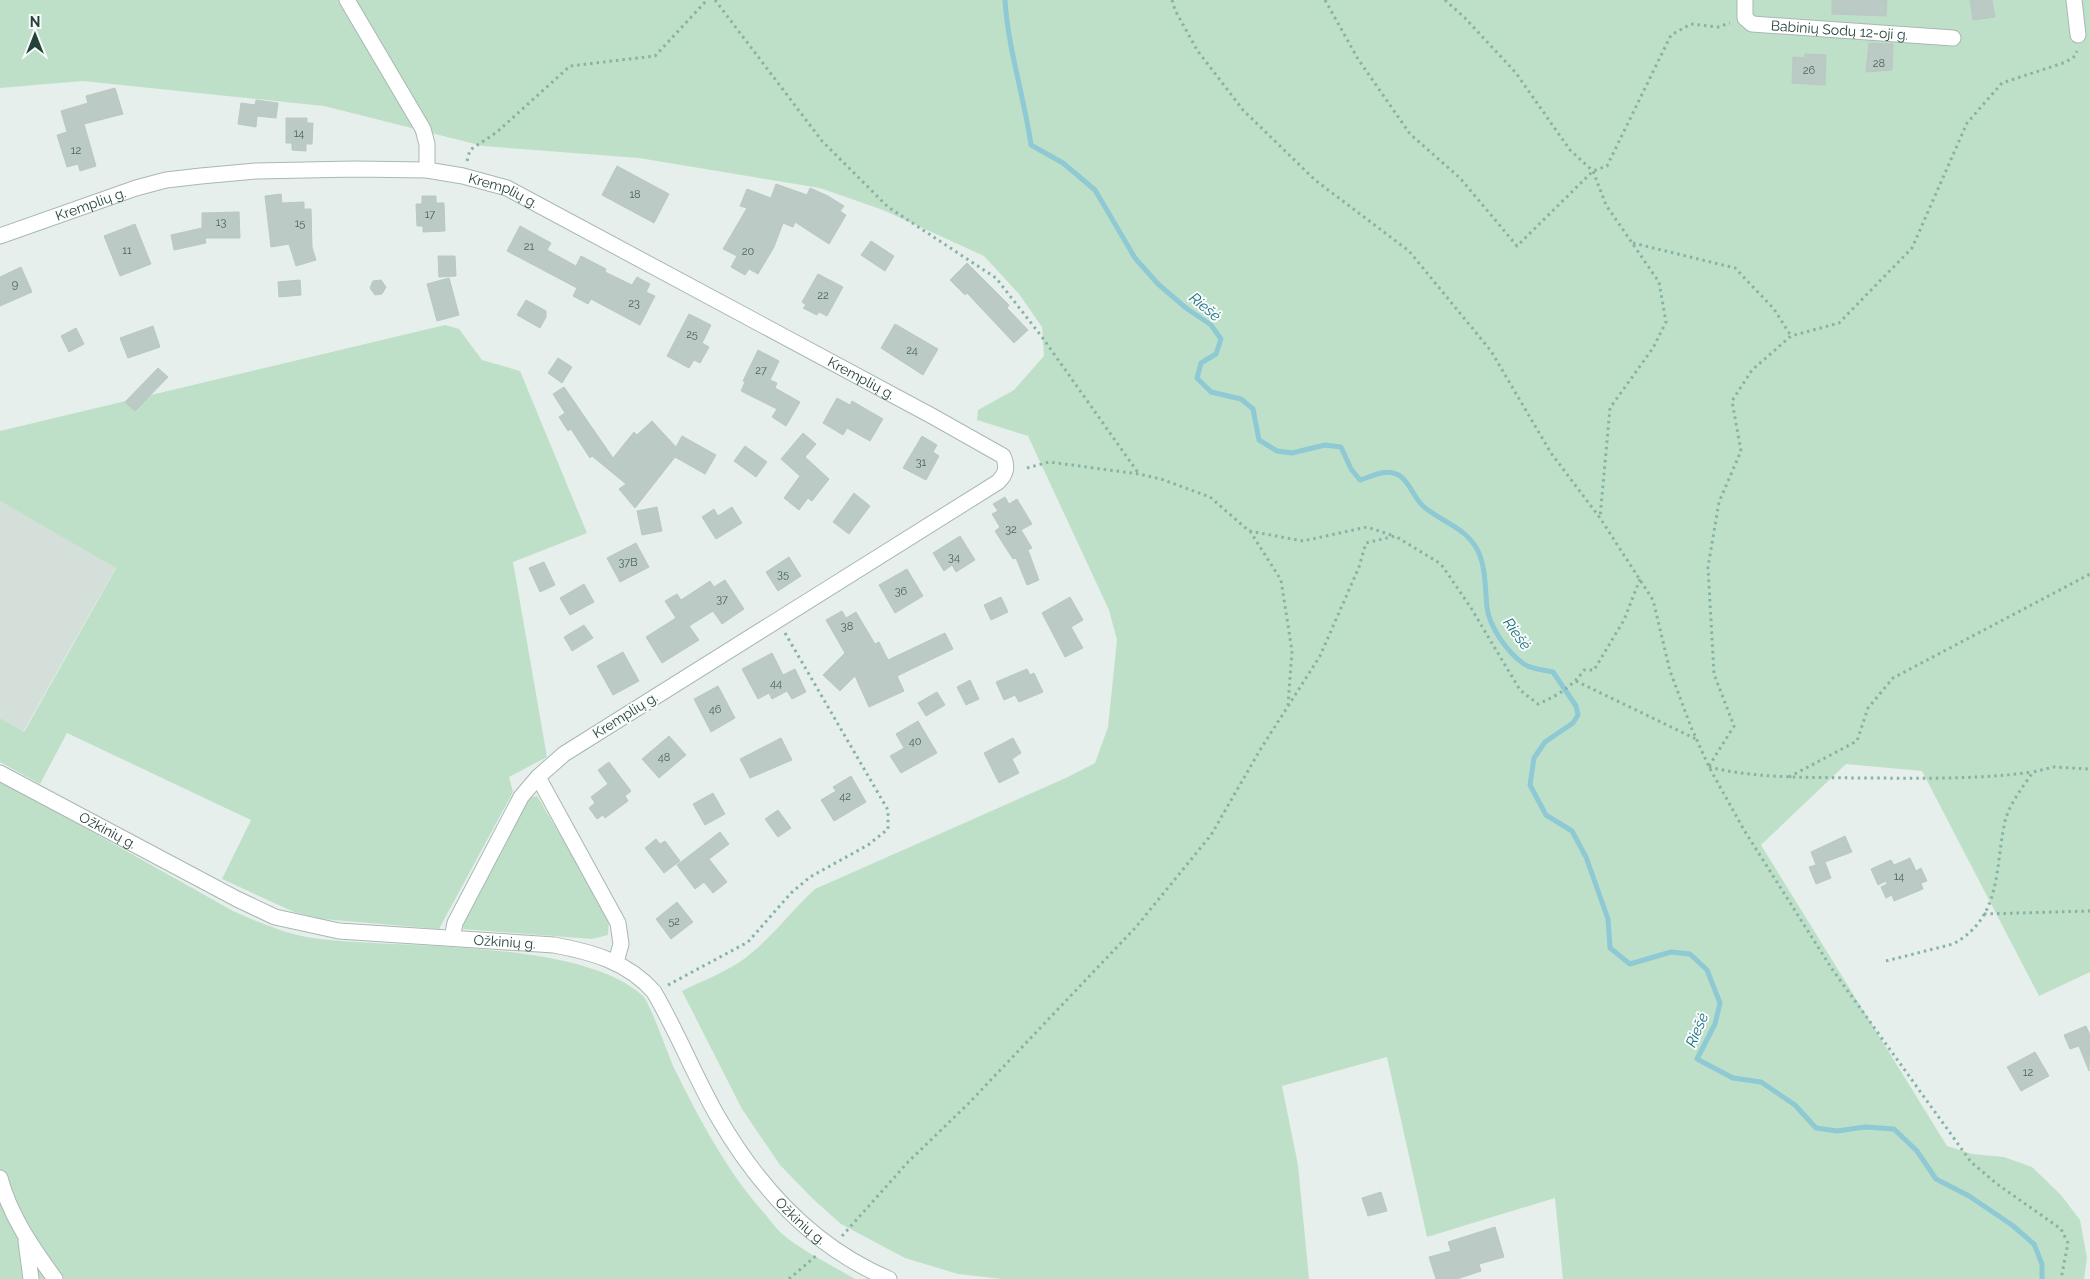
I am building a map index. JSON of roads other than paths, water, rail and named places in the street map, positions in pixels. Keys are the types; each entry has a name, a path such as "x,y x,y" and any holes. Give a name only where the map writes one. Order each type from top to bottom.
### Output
{"street":[{"path":"347,0 423,129 426,144 427,170"},
{"name":"Babinių Sodų 12-oji g.","path":"1745,0 1745,18 1752,24 1768,27 1953,38"},
{"path":"2074,0 2078,36"},
{"name":"Kremplių g.","path":"0,236 136,188 166,180 256,171 354,169 427,170 463,176 508,188 932,416 1002,456 1006,465 1004,476 998,482 564,754 538,777 522,797 455,923 452,938"},
{"name":"Ožkinių g.","path":"0,773 229,895 275,917 339,931 554,945 578,949 616,962 643,980 654,992 718,1117 750,1168 776,1201 828,1246 849,1260 889,1279"},
{"path":"538,777 618,923 621,944 616,962"},
{"path":"0,1178 6,1199 26,1238 55,1279"},
{"path":"26,1238 31,1279"}],"waterway":[{"name":"Riešė","path":"1005,0 1009,36 1031,145 1063,163 1095,190 1135,258 1158,284 1186,308 1211,325 1221,339 1216,354 1201,363 1197,378 1211,392 1241,399 1253,409 1259,440 1277,451 1292,453 1325,445 1341,447 1351,469 1360,480 1385,472 1398,475 1406,482 1423,506 1460,530 1473,543 1481,558 1487,607 1491,623 1500,639 1527,666 1553,672 1576,706 1578,715 1573,723 1545,742 1534,758 1530,785 1546,815 1572,831 1586,857 1608,919 1610,948 1630,964 1671,952 1690,954 1707,970 1720,1003 1715,1024 1697,1059 1733,1078 1761,1082 1795,1105 1816,1128 1837,1131 1865,1127 1894,1129 1917,1151 1936,1179 1969,1196 2012,1225 2034,1244 2042,1264 2042,1279"}]}
